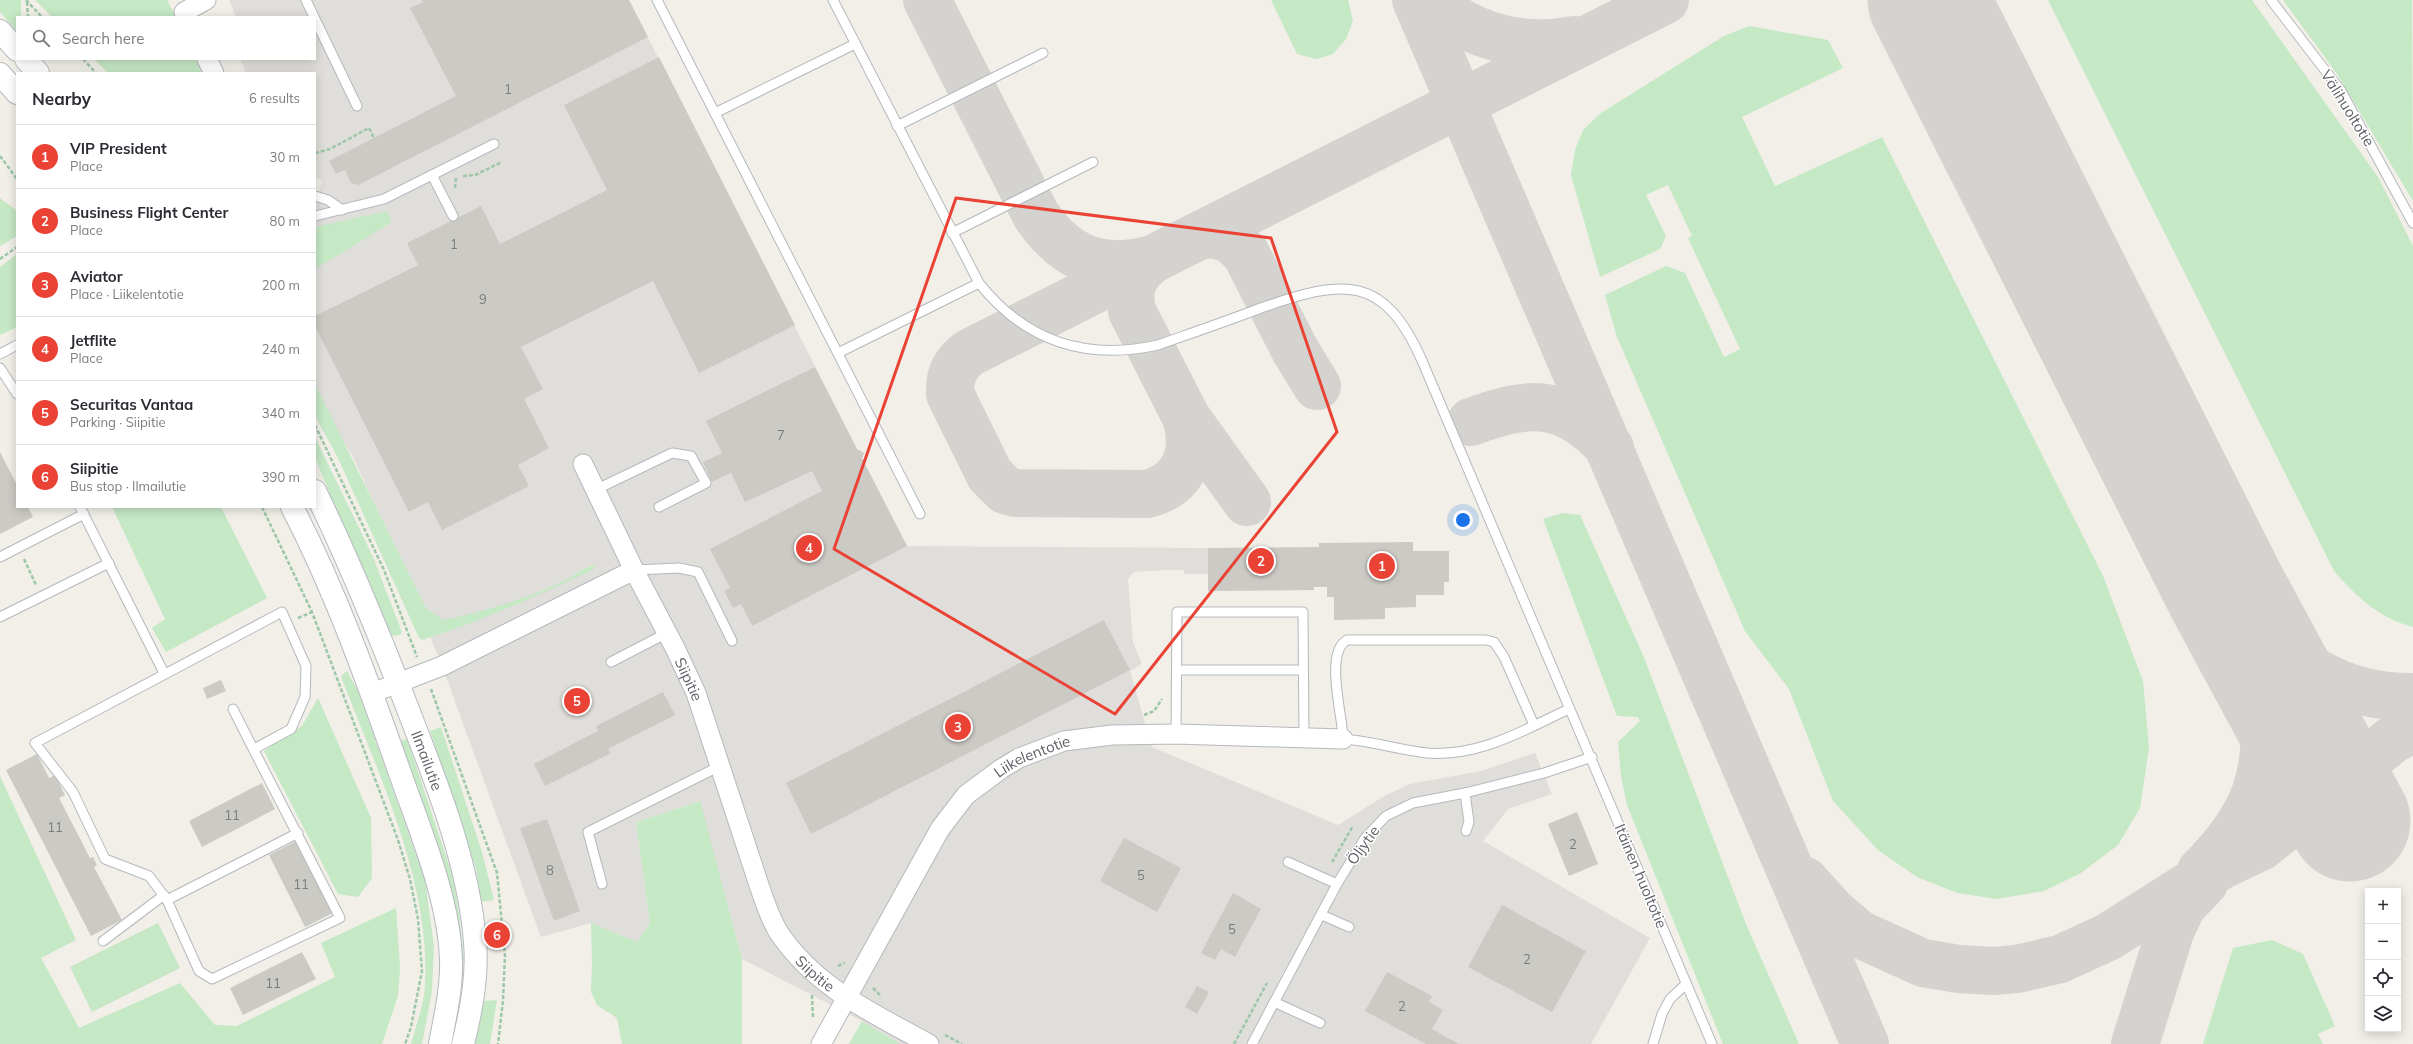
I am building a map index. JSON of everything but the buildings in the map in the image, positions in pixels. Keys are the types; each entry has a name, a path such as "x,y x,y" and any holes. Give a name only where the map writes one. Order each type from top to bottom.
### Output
{"main road":[{"path":"0,31 16,49"},
{"path":"27,60 37,72"},
{"path":"0,74 16,92"},
{"name":"Ilmailutie","path":"316,493 344,551 399,684 437,785 468,892 475,943 475,980 463,1044"},
{"name":"Ilmailutie","path":"292,508 334,594 372,694 414,812 447,924 451,961 440,1044"}],"street":[{"path":"183,10 206,0"},
{"path":"208,60 214,72"},
{"name":"Siipitie","path":"582,464 696,693 767,910 783,937 823,970 846,998 935,1039"},
{"path":"372,694 442,666 634,570"},
{"name":"Liikelentotie","path":"821,1044 940,829 966,795 980,783 1019,758 1064,741 1112,735 1176,734 1343,739"}],"lane":[{"path":"306,0 313,16"},
{"path":"657,0 920,514"},
{"name":"Itäinen huoltotie","path":"833,0 979,283 992,299 1024,326 1044,337 1092,351 1114,352 1158,345 1280,302 1333,287 1352,289 1372,296 1388,306 1401,319 1411,335 1569,709 1592,757 1712,1044"},
{"name":"Välihuoltotie","path":"2271,0 2340,91 2413,223"},
{"path":"316,22 357,106"},
{"path":"715,113 855,44"},
{"path":"897,126 1043,53"},
{"path":"316,216 384,199 494,144"},
{"path":"952,233 1093,162"},
{"path":"432,175 453,216"},
{"path":"316,196 328,200 342,210"},
{"path":"838,353 979,283"},
{"path":"0,354 16,346"},
{"path":"0,368 16,392"},
{"path":"595,490 672,453 691,456 706,483 659,507"},
{"path":"0,557 82,510 164,673"},
{"path":"0,617 109,563"},
{"path":"634,570 679,568 698,572 732,641"},
{"path":"233,709 298,833 340,918 212,979 199,972 166,898 149,876 105,859 73,792 35,743 164,673 282,612 306,666 305,697 291,729 254,749"},
{"path":"1176,734 1177,612 1302,612 1304,738"},
{"path":"611,662 667,633"},
{"path":"1534,725 1504,657 1494,642 1486,640 1347,640 1340,644 1337,652 1337,693 1343,726 1343,739 1384,744 1428,753 1450,752 1490,744 1534,725 1569,709"},
{"path":"1177,670 1303,670"},
{"name":"Öljytie","path":"1252,1044 1322,915 1336,884 1365,838 1386,816 1414,803 1465,793 1544,773 1592,757"},
{"path":"602,884 588,832 720,766"},
{"path":"1465,793 1469,817 1466,831"},
{"path":"103,941 166,898 298,833"},
{"path":"1288,862 1336,884"},
{"path":"1322,915 1349,927"},
{"path":"1653,1044 1662,1014 1670,999 1686,984"},
{"path":"1274,1002 1320,1023"}],"path":[{"path":"26,1 28,16"},
{"path":"26,1 41,16"},
{"path":"84,60 95,72"},
{"path":"316,153 330,149 369,128 374,138"},
{"path":"0,156 16,178"},
{"path":"455,188 456,176 475,175 502,162"},
{"path":"0,259 16,248"},
{"path":"262,508 312,612 398,840 410,879 418,919 422,971 411,1027 405,1044"},
{"path":"18,548 42,596"},
{"path":"812,1025 814,1005 811,989 823,970 858,978 877,990 882,1001"},
{"path":"935,1039 962,1044"}],"highlighted area":[{"path":"956,198 1271,238 1337,432 1115,714 834,549"}],"shaded area":[{"path":"229,0 629,0 857,449 864,453 862,458 907,546 1208,548 1208,574 1184,574 1184,570 1134,572 1128,579 1133,642 1142,664 1130,671 1152,747 1338,825 1386,795 1410,784 1481,771 1535,753 1552,794 1508,809 1483,841 1650,938 1591,1044 900,1044 862,1021 742,959 699,801 636,822 650,923 637,942 591,923 541,937 442,666 391,540 353,457 334,426 316,386 316,197 322,182 316,177 316,72 246,72 240,60 316,60 316,16 236,16"}],"green space":[{"path":"0,0 21,0 21,16 16,16 16,30 0,12"},
{"path":"35,0 167,0 175,16 51,16"},
{"path":"1271,0 1348,0 1353,21 1346,39 1333,54 1317,59 1297,54"},
{"path":"2048,0 2252,0 2378,177 2413,246 2413,627 2390,618 2369,605 2360,598 2334,571"},
{"path":"2283,0 2412,0 2413,201 2337,74"},
{"path":"1749,26 1828,40 1843,68 1742,117 1775,186 1882,137 2103,576 2143,681 2149,748 2140,808 2118,845 2081,873 2044,891 1996,899 1957,893 1917,877 1879,851 1833,801 1789,689 1745,631 1617,337 1605,295 1666,266 1685,273 1724,357 1740,349 1688,238 1692,236 1668,185 1646,195 1666,236 1660,249 1600,277 1571,175 1575,150 1583,130 1601,113 1724,36"},
{"path":"95,60 196,60 202,72 107,72"},
{"path":"0,198 16,210 16,237 0,246"},
{"path":"387,211 392,222 316,268 316,227"},
{"path":"16,255 16,327 0,335 0,267"},
{"path":"316,386 426,608 443,620 486,610 542,591 596,564 591,571 487,617 422,640 419,638 338,458 316,418"},
{"path":"316,439 373,557 402,632 400,635 391,636 382,625 316,460"},
{"path":"112,508 222,508 267,598 166,652 152,628 165,619"},
{"path":"1563,513 1580,515 1643,655 1746,924 1799,1044 1723,1044 1627,805 1621,776 1618,742 1640,721 1638,717 1617,716 1543,519"},
{"path":"347,671 358,691 425,880 434,947 432,991 422,1044 411,1044 425,985 425,946 420,907 411,868 386,790 341,676"},
{"path":"318,698 371,818 372,878 358,897 338,894 264,751 302,726"},
{"path":"441,727 482,852 494,900 481,902 476,869 430,731"},
{"path":"407,739 452,874 459,913 464,960 458,960 397,742"},
{"path":"0,776 76,940 41,958 79,1028 180,983 215,1025 237,1026 335,977 321,943 396,908 400,968 398,996 382,1044 0,1044"},
{"path":"700,801 742,959 742,1044 622,1044 617,1018 597,1005 591,992 591,923 637,942 650,923 636,822"},
{"path":"158,923 180,968 92,1012 70,967"},
{"path":"2272,940 2303,954 2335,1026 2318,1034 2323,1044 2203,1044 2233,948"},
{"path":"497,1000 490,1044 474,1044 484,1001"},
{"path":"862,1021 900,1044 849,1044"}],"taxiway":[{"path":"927,0 1036,215 1048,230 1072,252 1086,259 1101,263 1117,264 1134,263 1153,259 1665,0"},
{"path":"1416,0 1865,1044"},
{"path":"1431,0 1446,13 1462,23 1479,32 1498,38 1535,43 1555,43 1574,40"},
{"path":"1907,0 1932,22 1959,61"},
{"path":"1200,236 1212,234 1231,239 1246,254 1295,350 1317,386"},
{"path":"1153,259 1146,264 1137,275 1131,288 1130,295 1132,311 1186,417 1247,502"},
{"path":"1145,264 969,353 960,361 954,371 950,394 990,475 1005,490 1015,493 1147,494 1160,490 1178,475 1184,466 1188,455 1190,443 1186,417"},
{"path":"1471,422 1512,409 1529,407 1546,408 1562,412 1578,420 1594,432 1610,448"},
{"path":"2201,871 2233,834 2246,813 2256,791 2263,760 2265,726 2264,709 2257,661 2247,634 2226,591"},
{"path":"2243,609 2279,645 2298,660 2339,684 2386,696 2413,697"},
{"path":"1805,881 1833,912 1859,934 1923,963 1959,969 1993,971 2017,969 2060,959 2108,937 2222,865 2262,846 2392,740 2413,728"},
{"path":"2135,1044 2170,932 2182,906 2204,883"}],"runway":[{"path":"1928,0 2226,591 2350,821"}],"place":[{"name":"Jetflite","path":"809,548"},
{"name":"Business Flight Center","path":"1261,561"},
{"name":"VIP President","path":"1382,566"},
{"name":"Securitas Vantaa","path":"577,701"},
{"name":"Aviator","path":"958,727"},
{"name":"Siipitie","path":"497,935"}]}
